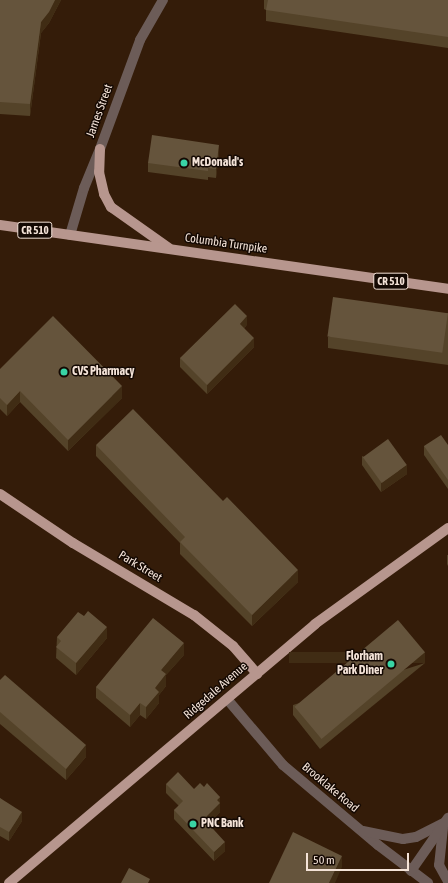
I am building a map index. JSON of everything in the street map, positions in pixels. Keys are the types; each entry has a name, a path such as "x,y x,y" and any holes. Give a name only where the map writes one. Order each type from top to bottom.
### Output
{"main road":[{"path":"100,150 99,172 104,194 111,207 170,249"},
{"name":"Columbia Turnpike","path":"0,225 448,289"},
{"name":"Park Street","path":"0,494 73,543 194,615 233,646 257,674"},
{"name":"Ridgedale Avenue","path":"9,883 348,598 448,528"}],"street":[{"name":"James Street","path":"70,235 84,188 100,150 140,40 162,0"},
{"name":"Brooklake Road","path":"227,699 283,765 360,830 428,883"},
{"path":"360,830 403,839 416,837 445,821"},
{"path":"411,871 445,821"},
{"path":"445,821 439,865 448,881"}],"building":[{"path":"0,0 55,0 49,12 41,22 30,104 0,102"},
{"path":"268,0 448,0 448,37 266,10"},
{"name":"McDonald's","path":"152,135 219,145 216,169 208,168 208,171 148,163"},
{"path":"333,297 448,313 442,353 327,337"},
{"path":"235,304 247,316 240,324 254,338 207,385 180,358"},
{"path":"53,316 122,386 68,440 20,391 7,405 0,398 0,369"},
{"path":"133,409 223,501 227,497 298,570 252,615 180,542 185,537 96,445"},
{"path":"441,435 448,445 448,480 424,446"},
{"path":"388,439 407,465 382,483 363,457"},
{"path":"88,611 107,627 76,663 56,647 61,641 57,637 78,612 84,616"},
{"path":"153,618 184,643 161,670 166,674 155,688 159,692 146,707 140,703 130,715 96,687"},
{"path":"398,620 425,652 322,739 295,707"},
{"path":"5,675 86,745 66,769 0,712 0,680"},
{"name":"PNC Bank","path":"178,772 194,789 200,783 204,787 207,783 220,797 217,800 220,803 204,819 225,842 214,852 174,810 183,801 166,784"},
{"path":"0,798 22,812 9,832 0,827"},
{"path":"293,832 342,856 329,883 269,883"},
{"path":"129,868 150,879 148,883 121,883"}],"place":[{"name":"McDonald's","path":"184,163"},
{"name":"CVS Pharmacy","path":"64,372"},
{"name":"Florham Park Diner","path":"391,664"},
{"name":"PNC Bank","path":"193,824"}]}
